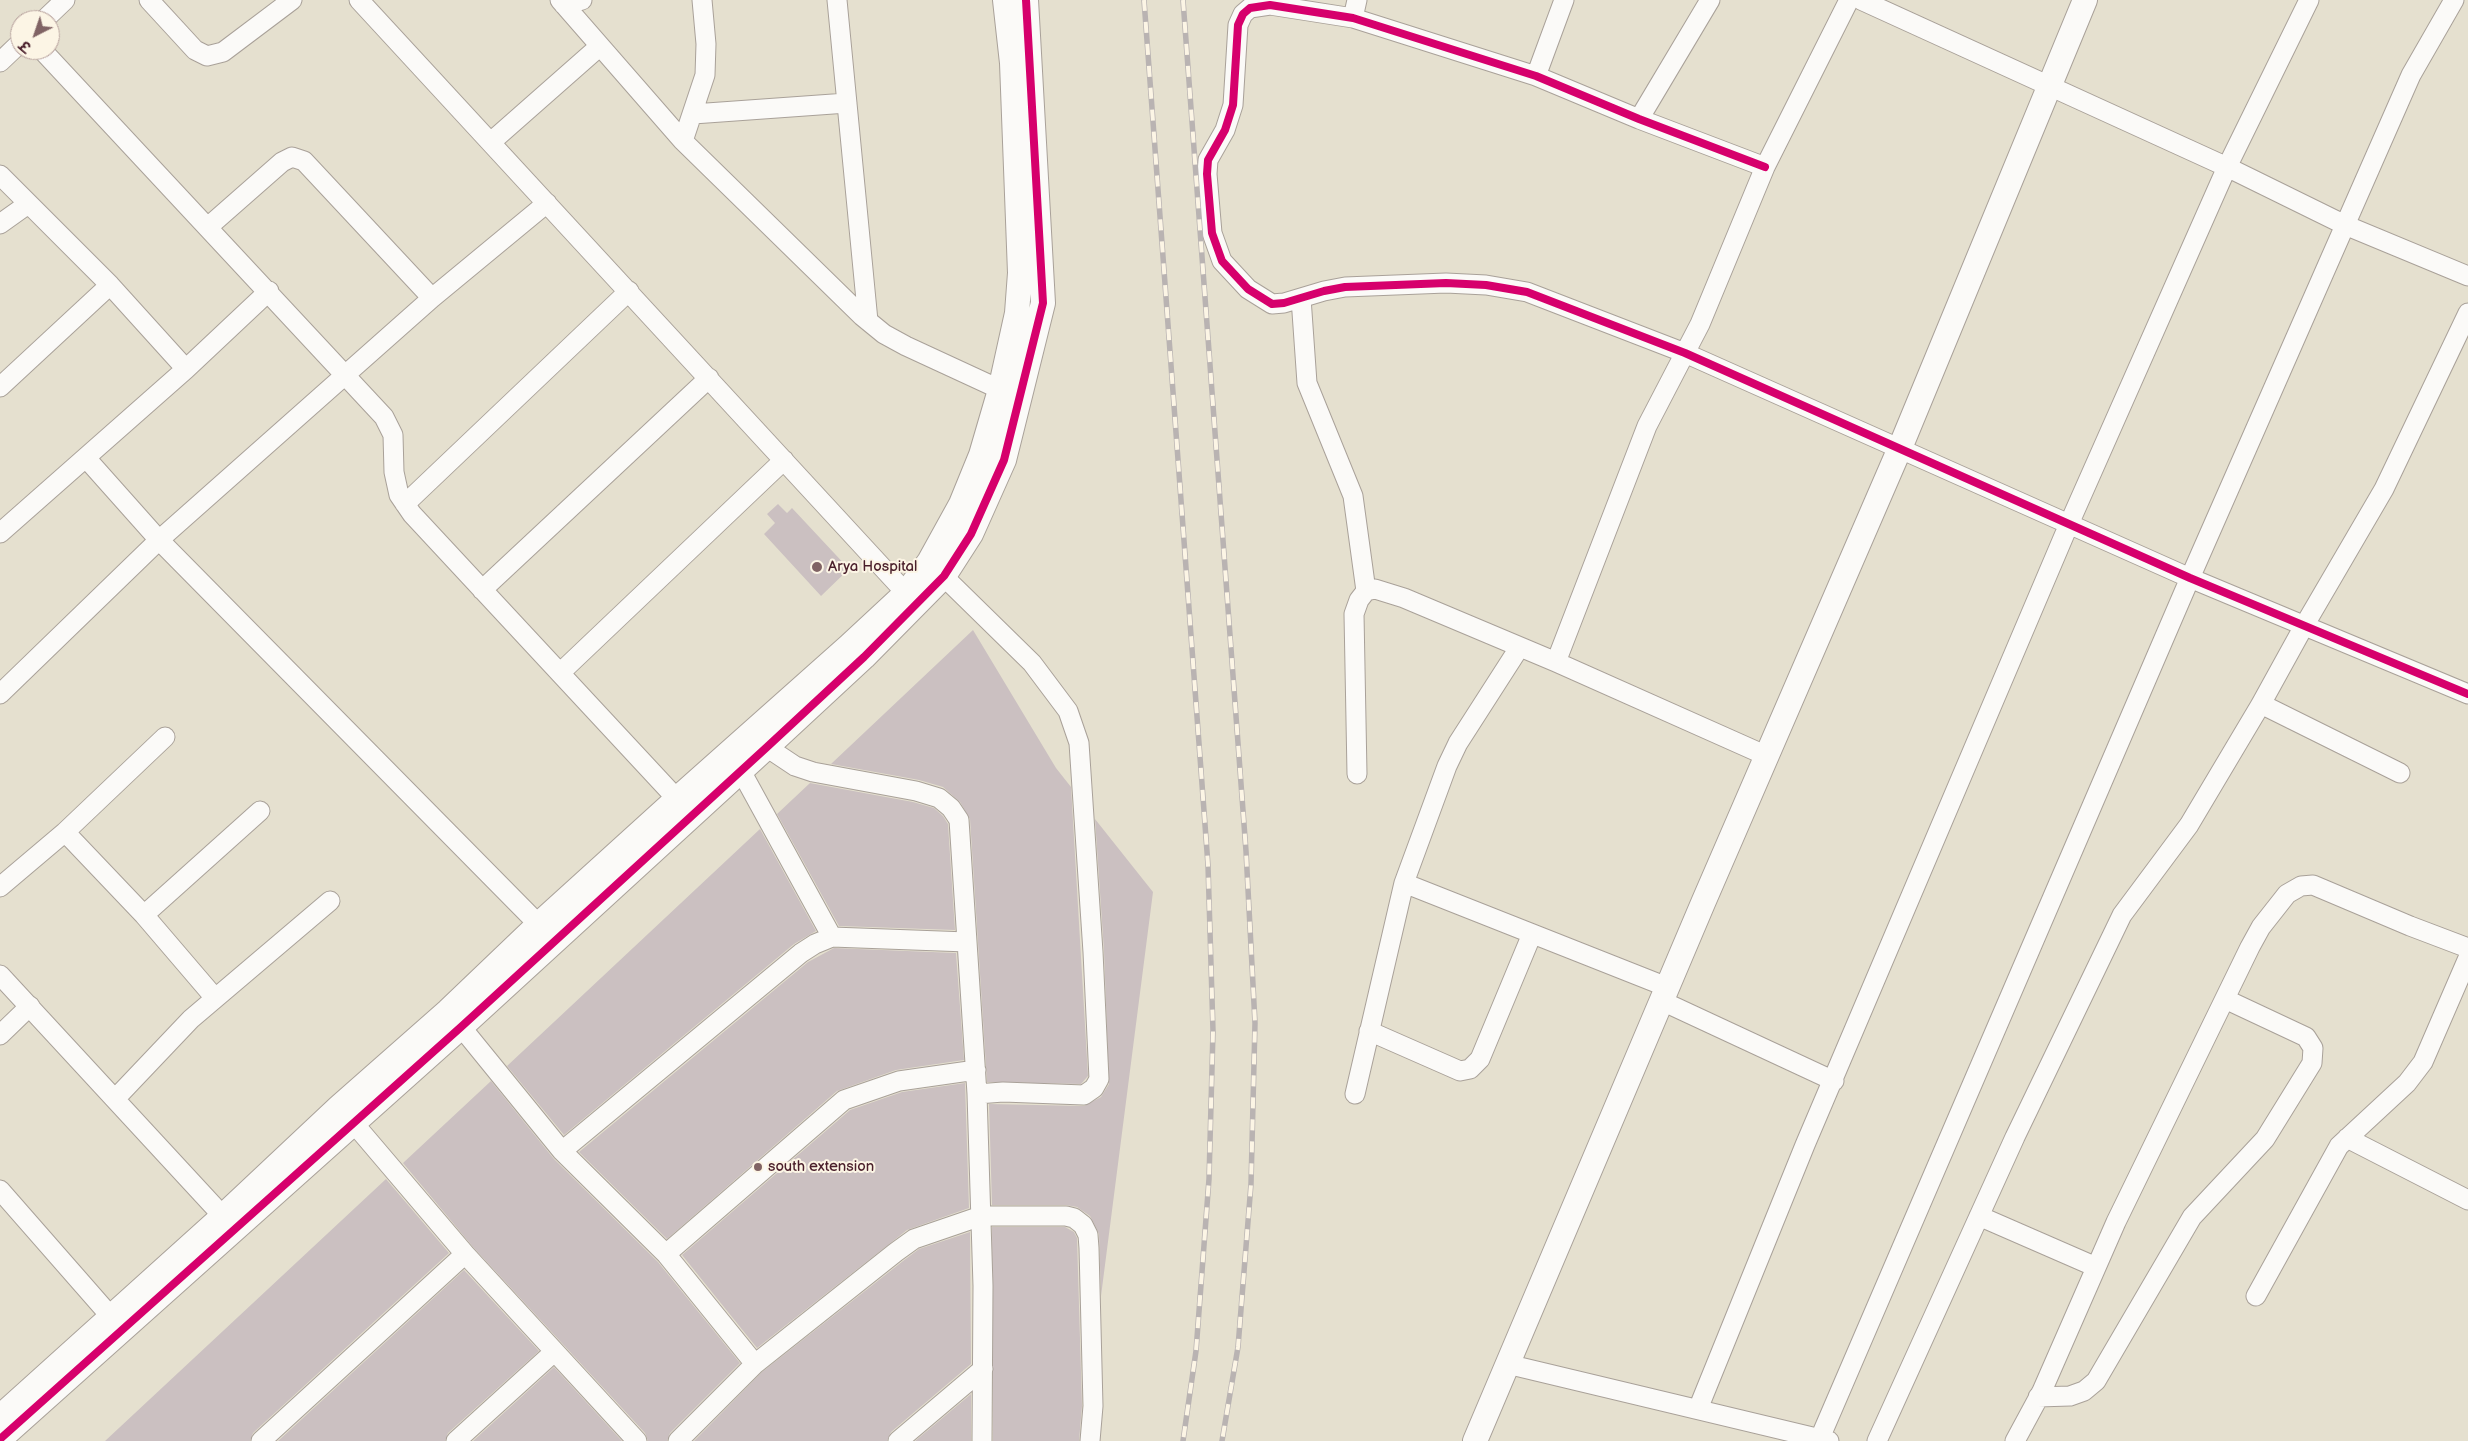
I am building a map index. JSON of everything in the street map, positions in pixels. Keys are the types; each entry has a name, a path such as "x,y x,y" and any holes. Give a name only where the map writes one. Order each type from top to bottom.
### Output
{"street":[{"path":"54,10 65,0"},
{"path":"149,0 196,50 207,56 222,52 292,0"},
{"path":"359,0 906,593"},
{"path":"683,141 705,75 706,44 702,0"},
{"path":"837,0 868,321"},
{"path":"758,741 864,657 936,569 971,534 1004,460 1020,273 1012,63 1005,0"},
{"path":"1010,394 1044,302 1026,0"},
{"path":"1536,76 1564,0"},
{"path":"1639,119 1710,0"},
{"path":"1556,662 1613,519 1647,426 1685,353 1765,167 1850,0"},
{"path":"1861,0 2227,167 2345,225 2468,276"},
{"path":"1476,1441 1507,1364 1900,448 2085,0"},
{"path":"1698,1409 1806,1145 2069,524 2227,167 2309,0"},
{"path":"1507,1364 1825,1440 2190,578 2411,75 2454,0"},
{"path":"568,2 600,46 683,141 868,321 884,334 906,346 1010,394"},
{"path":"1765,167 1639,119 1536,76 1355,9 1270,5 1250,8 1243,14 1238,25 1233,105 1225,130 1208,160 1206,174 1212,233 1222,261 1248,289 1272,304 1284,303 1345,287 1446,283 1486,285 1527,292 1685,353 2190,578 2468,694"},
{"path":"491,142 600,46"},
{"path":"0,62 10,52"},
{"path":"51,60 384,417 393,435 394,472 399,495 405,504 482,590 677,799"},
{"path":"693,114 846,103"},
{"path":"208,227 282,162 292,157 304,161 432,298"},
{"path":"0,174 110,285 186,369"},
{"path":"0,694 159,540 432,298 547,203"},
{"path":"0,224 28,204"},
{"path":"0,387 110,285"},
{"path":"405,504 629,291"},
{"path":"0,533 186,369 269,292"},
{"path":"1301,298 1307,383 1353,496 1366,591"},
{"path":"1877,1441 1979,1216 2122,915 2190,825 2261,704 2384,489 2468,313"},
{"path":"482,590 709,378"},
{"path":"86,458 159,540 547,933"},
{"path":"560,673 784,460"},
{"path":"0,1440 117,1323 758,741 906,593 936,569"},
{"path":"936,569 1032,663 1068,711 1079,743 1094,952 1099,1079 1094,1088 1084,1095 1003,1092 977,1094"},
{"path":"1356,774 1354,614 1359,600 1366,591 1375,589 1404,598 1556,662 1767,756"},
{"path":"1355,1094 1404,883 1447,766 1458,744 1519,648"},
{"path":"2261,704 2400,773"},
{"path":"0,887 65,832 165,737"},
{"path":"758,741 795,766 813,772 916,791 938,798 951,808 959,820 977,1094 981,1216 982,1441"},
{"path":"547,933 677,799 736,761"},
{"path":"736,761 832,937"},
{"path":"144,915 260,811"},
{"path":"65,832 144,915 216,998"},
{"path":"1404,883 1532,934 1665,994 1834,1081"},
{"path":"2015,1441 2038,1397 2096,1267 2225,999 2261,927 2287,894 2301,886 2313,885 2337,893 2410,926 2468,948"},
{"path":"115,1098 192,1019 330,900"},
{"path":"1369,1031 1460,1071 1470,1069 1480,1059 1532,934"},
{"path":"562,1150 801,953 832,937 967,942"},
{"path":"2256,1296 2326,1166 2347,1138 2406,1083 2423,1062 2468,958"},
{"path":"0,975 228,1223"},
{"path":"2038,1397 2070,1396 2084,1391 2096,1381 2192,1217 2265,1139 2312,1063 2313,1048 2306,1037 2225,999"},
{"path":"0,1035 30,1006"},
{"path":"454,1019 562,1150 666,1254 755,1364"},
{"path":"666,1254 844,1100 899,1081 976,1070"},
{"path":"346,1114 465,1254 636,1441"},
{"path":"2347,1138 2468,1200"},
{"path":"1,1193 117,1323"},
{"path":"678,1441 755,1364 914,1239 981,1216 1066,1216 1074,1218 1083,1225 1088,1235 1093,1406 1090,1441"},
{"path":"1979,1216 2096,1267"},
{"path":"261,1441 465,1254"},
{"path":"0,1417 117,1323"},
{"path":"456,1441 554,1352"},
{"path":"898,1441 983,1369"}],"building":[{"path":"778,504 787,513 792,508 849,569 821,596 764,534 775,523 767,514"},
{"path":"973,630 1056,768 1071,787 1088,1076 1081,1084 987,1082 970,819 960,802 943,787 919,780 831,764"},
{"path":"810,783 913,802 934,808 943,816 948,824 955,930 839,926 777,814"},
{"path":"1095,819 1153,892 1101,1296 1099,1234 1090,1216 1077,1207 1066,1205 992,1205 989,1104 1084,1106 1101,1097 1109,1084 1104,951"},
{"path":"760,829 816,931 794,944 564,1135 507,1066"},
{"path":"834,948 956,953 964,1060 896,1070 837,1091 667,1239 579,1152 808,962"},
{"path":"491,1081 554,1159 658,1262 740,1363 670,1433 667,1441 648,1441 645,1433 473,1247 403,1163"},
{"path":"965,1083 969,1208 907,1230 757,1348 682,1255 850,1110 902,1092"},
{"path":"386,1179 449,1253 253,1433 250,1441 105,1441"},
{"path":"992,1227 1065,1227 1074,1232 1077,1238 1082,1406 1079,1441 993,1441"},
{"path":"970,1232 971,1364 891,1432 887,1441 694,1441 762,1372 903,1261 919,1249"},
{"path":"464,1270 539,1351 448,1433 445,1441 278,1441"},
{"path":"554,1367 622,1441 473,1441"},
{"path":"971,1394 971,1441 915,1441"}],"railway":[{"path":"1144,0 1208,865 1213,1031 1209,1179 1196,1351 1183,1441"},
{"path":"1183,0 1246,851 1255,1023 1251,1184 1238,1347 1222,1441"}],"cycle path":[{"path":"0,1439 461,1027 864,657 944,576 971,534 1004,460 1043,303 1026,0"},
{"path":"1765,167 1639,119 1536,76 1353,18 1270,5 1250,8 1243,14 1238,25 1233,105 1225,130 1208,160 1207,174 1212,233 1222,261 1248,289 1272,304 1284,303 1345,287 1446,283 1486,285 1527,292 1685,353 2190,578 2468,694"}],"place":[{"name":"Arya Hospital","path":"817,567"},
{"name":"south extension","path":"758,1167"}]}
